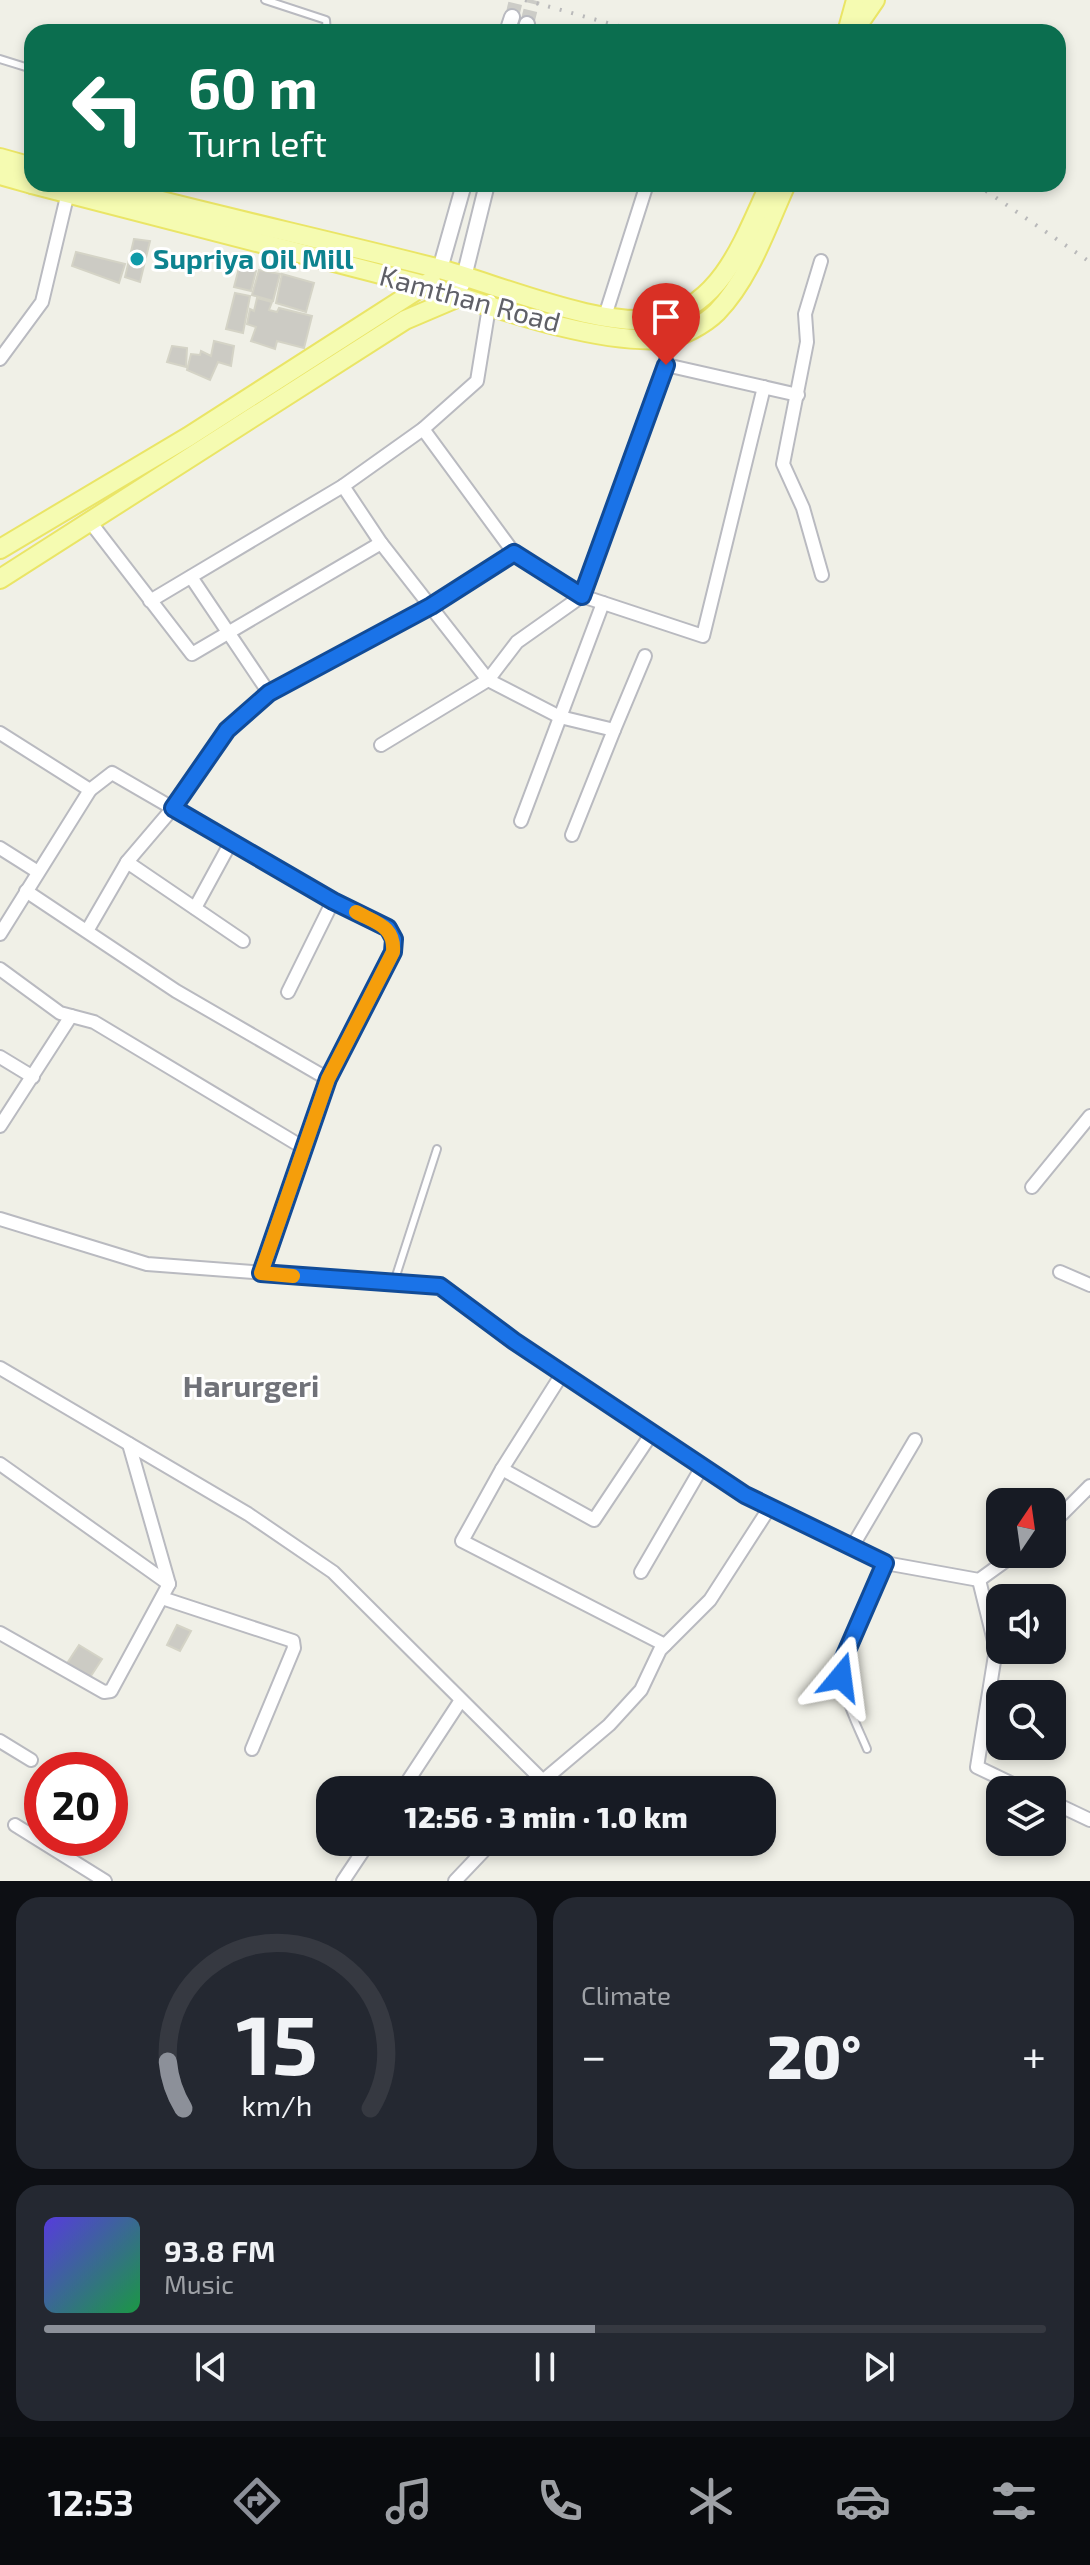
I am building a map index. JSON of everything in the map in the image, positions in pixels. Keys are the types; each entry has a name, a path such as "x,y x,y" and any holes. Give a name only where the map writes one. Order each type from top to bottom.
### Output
{"main road":[{"path":"852,24 856,0"},
{"path":"856,24 875,0"},
{"path":"0,158 24,165"},
{"name":"Kamthan Road","path":"0,175 24,182"},
{"name":"Kamthan Road","path":"80,192 427,286 489,309 637,339 666,339 699,325 717,312 742,278 782,192"},
{"name":"Kamthan Road","path":"127,192 440,269 605,316 637,319 664,318 691,306 708,293 734,259 766,192"},
{"path":"0,549 188,437 407,299 427,286 440,269"},
{"path":"0,579 405,320 459,297"},
{"path":"637,319 637,339"}],"street":[{"path":"510,24 512,17"},
{"path":"0,359 42,302 68,192"},
{"path":"440,269 462,192"},
{"path":"459,297 485,192"},
{"path":"605,316 644,192"},
{"path":"821,261 805,314 807,342 783,464 803,508 822,575"},
{"path":"150,601 343,486 423,429 477,381 492,286"},
{"path":"381,745 488,680 517,642 582,596 666,365 666,339"},
{"path":"666,365 798,395"},
{"path":"423,429 514,553 582,596 703,636 764,387"},
{"path":"343,486 381,543 488,680 560,717 614,730"},
{"path":"91,523 192,654 381,543"},
{"path":"87,931 127,862 173,808 227,730 269,693 431,606 514,553"},
{"path":"191,577 269,693"},
{"path":"521,821 603,603"},
{"path":"572,835 645,656"},
{"path":"0,733 90,790"},
{"path":"0,934 90,790 112,773 333,901 388,928 394,939 393,952 328,1079 261,1273"},
{"path":"195,908 231,842"},
{"path":"0,848 38,872"},
{"path":"127,862 243,941"},
{"path":"26,891 176,991 328,1079"},
{"path":"288,992 333,901"},
{"path":"0,969 60,1013 94,1022 304,1148"},
{"path":"0,1126 71,1016"},
{"path":"0,1057 33,1077"},
{"path":"1032,1187 1090,1116"},
{"path":"0,1235 4,1220 147,1264 440,1286 562,1374 702,1467 770,1507 885,1563 979,1580 996,1568"},
{"path":"1060,1272 1090,1285"},
{"path":"0,1368 248,1514 333,1572 538,1776"},
{"path":"562,1374 502,1469 462,1541 665,1645"},
{"path":"502,1469 594,1520 652,1433"},
{"path":"852,1547 915,1440"},
{"path":"0,1633 106,1693 111,1691 169,1584 129,1444"},
{"path":"0,1464 169,1584"},
{"path":"641,1572 702,1467"},
{"path":"1066,1510 1090,1486"},
{"path":"547,1776 609,1725 641,1690 665,1645 710,1600 770,1507"},
{"path":"979,1580 996,1649 977,1767 996,1776"},
{"path":"162,1598 293,1641 294,1648 252,1749"},
{"path":"411,1776 461,1700"},
{"path":"0,1741 24,1756"},
{"path":"1066,1809 1090,1820"},
{"path":"15,1825 105,1881"},
{"path":"343,1881 360,1856"},
{"path":"455,1881 479,1856"}],"lane":[{"path":"265,0 314,13 326,20 326,24"},
{"path":"0,59 24,66"},
{"path":"394,1283 437,1149"},
{"path":"867,1749 842,1690 842,1662 885,1563"}],"building":[{"name":"Supriya Oil Mill","path":"134,239 150,241 140,282 125,277"},
{"path":"76,252 125,264 119,283 72,266"},
{"path":"239,268 256,271 251,291 234,287"},
{"path":"259,270 280,274 273,301 252,295"},
{"path":"282,274 314,283 306,312 276,303"},
{"path":"235,293 250,296 243,333 226,329"},
{"path":"257,298 272,302 269,310 277,312 279,308 312,316 304,348 277,341 275,349 251,341 256,327 247,324 250,309 254,311"},
{"path":"214,341 234,346 231,366 218,362 210,380 187,370 191,354 200,355 201,351 211,356"},
{"path":"172,346 187,348 186,367 167,362"},
{"path":"177,1625 191,1631 180,1651 167,1645"},
{"path":"79,1645 102,1659 89,1679 66,1665"}],"tunnel":[{"path":"512,17 516,0"},
{"path":"527,24 533,0"}],"railway":[{"path":"525,0 611,24"},
{"path":"988,192 1090,262"}],"slow traffic":[{"path":"293,1276 261,1273 328,1079 393,952 394,939 388,928 356,912"}],"place":[{"name":"Supriya Oil Mill","path":"137,259"}],"district":[{"name":"Harurgeri","path":"251,1387"}],"route":[{"path":"666,365 582,596 514,553 431,606 269,693 227,730 173,808 333,901 388,928 394,939 393,952 328,1079 261,1273 440,1286 514,1341 745,1495 885,1563 842,1662 841,1677"}]}
